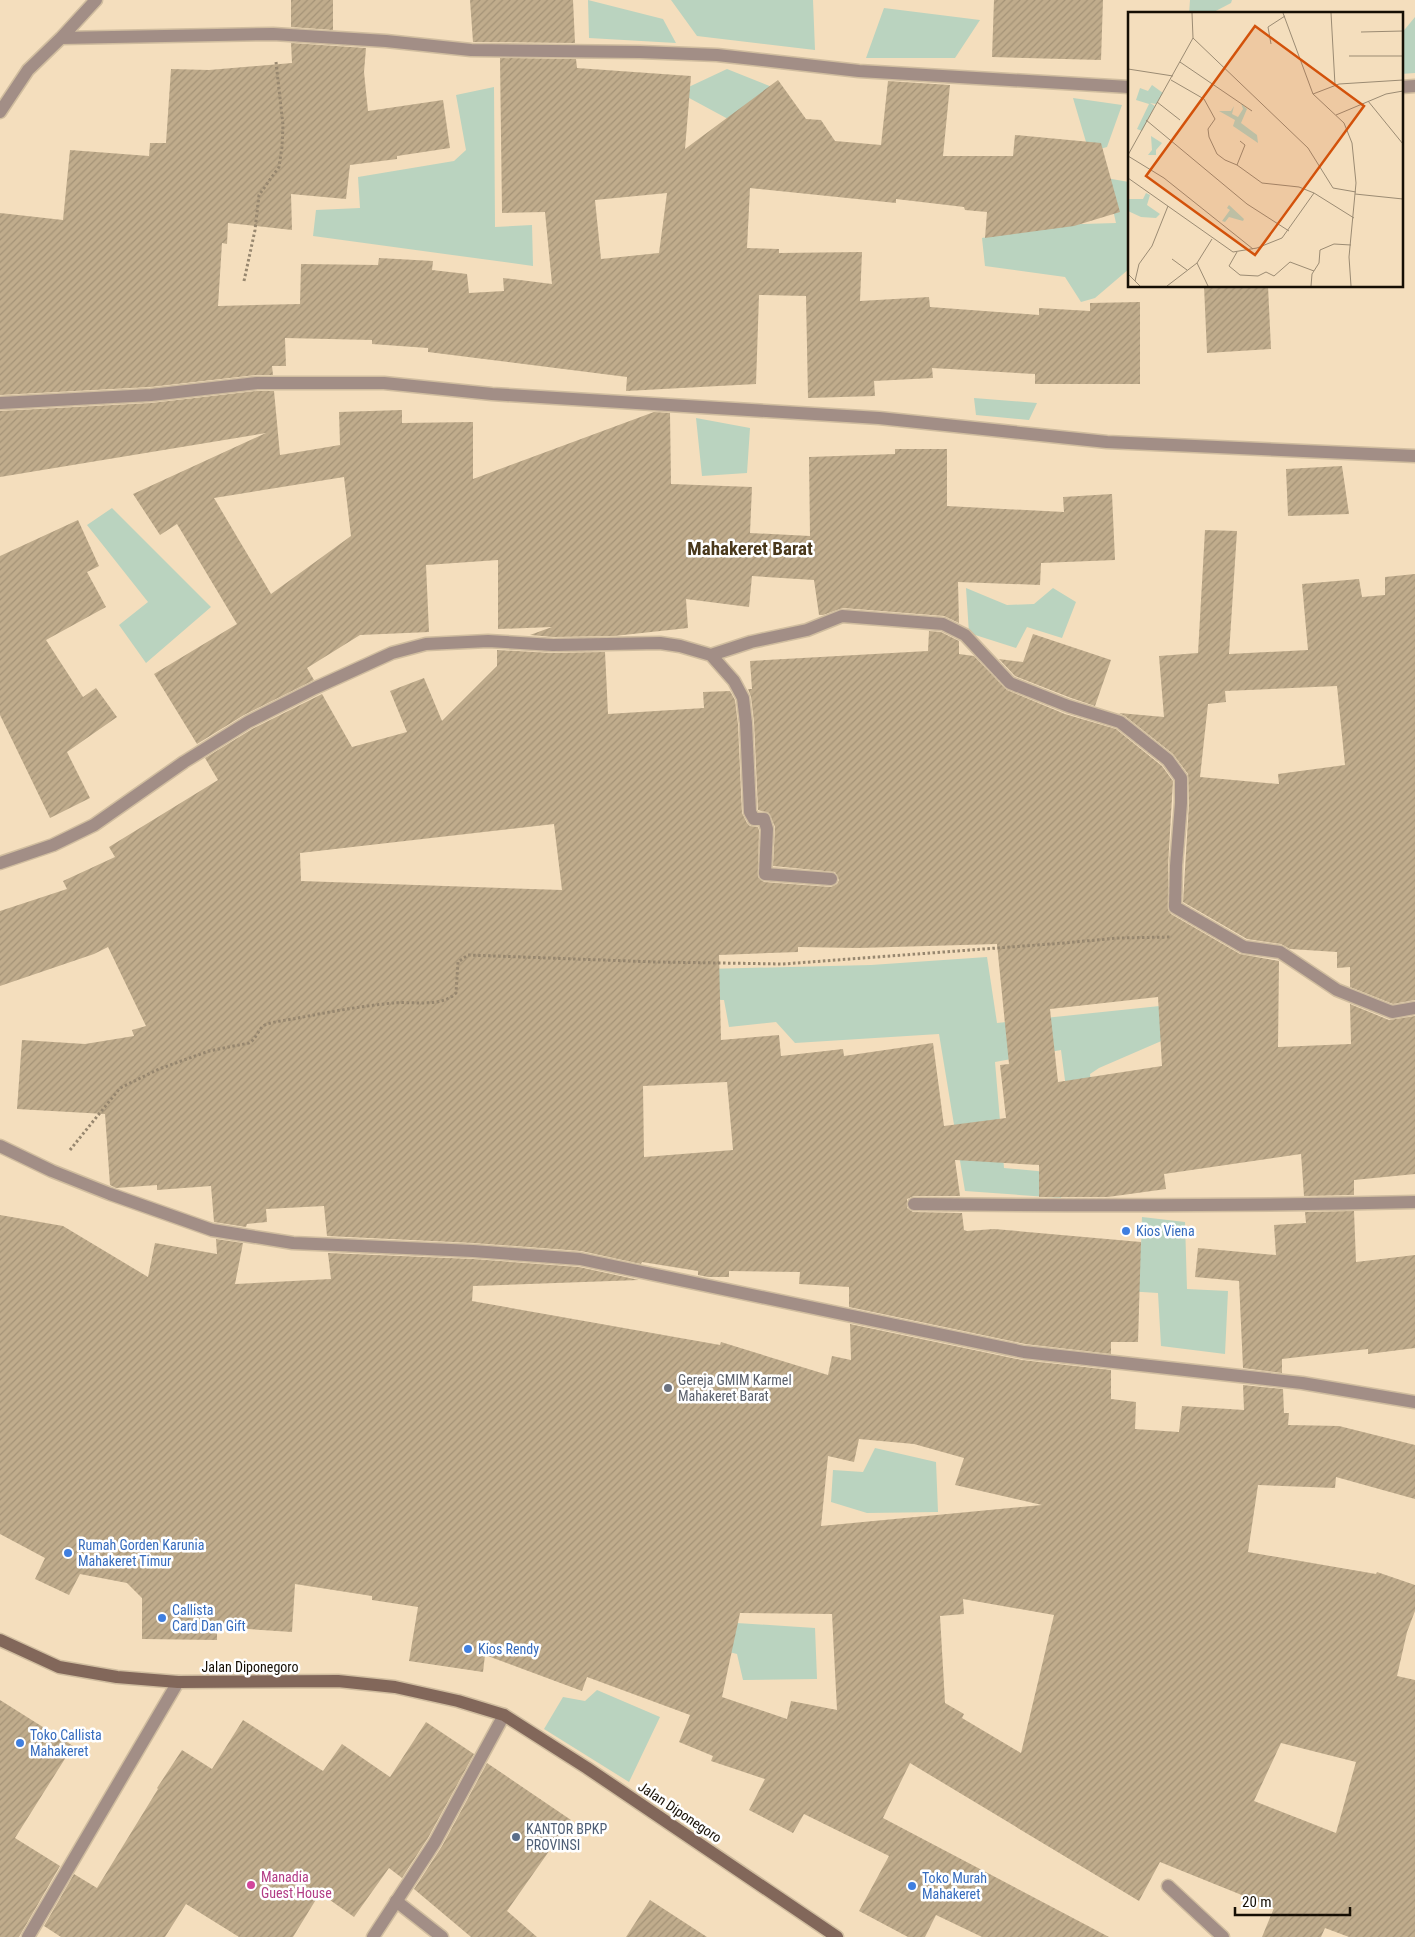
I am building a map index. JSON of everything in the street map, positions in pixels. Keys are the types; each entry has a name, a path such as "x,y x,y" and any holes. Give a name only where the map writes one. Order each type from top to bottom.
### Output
{"main road":[{"name":"Jalan Diponegoro","path":"0,1640 59,1667 117,1677 178,1682 338,1681 385,1686 458,1700 504,1715 588,1768 837,1937"}],"street":[{"path":"0,112 28,70 62,38 96,0"},
{"path":"62,38 273,34 386,41 471,50 717,55 859,71 1128,88"},
{"path":"1402,87 1415,86"},
{"path":"0,402 151,395 257,383 384,383 492,394 879,418 1107,442 1415,456"},
{"path":"711,655 751,642 807,630 842,616 943,624 965,634 1010,683 1068,706 1120,722 1168,760 1181,778 1176,866 1176,907 1244,947 1280,952 1337,990 1392,1012 1415,1008"},
{"path":"0,864 53,846 94,825 184,762 248,722 315,688 392,653 426,644 488,641 554,645 660,644 680,646 711,655 734,681 743,698 750,812 754,819 764,819 767,829 766,874 831,879"},
{"path":"0,1146 52,1171 181,1220 212,1230 252,1238 294,1244 473,1251 580,1259 1024,1352 1302,1383 1415,1402"},
{"path":"914,1204 1226,1206 1415,1202"},
{"path":"28,1937 178,1682"},
{"path":"373,1937 436,1842 504,1715"},
{"path":"1168,1886 1223,1937"},
{"path":"396,1901 442,1937"}],"path":[{"path":"244,281 255,230 259,195 279,167 282,148 283,125 273,34"},
{"path":"52,1171 120,1088 140,1078 209,1051 249,1043 254,1040 260,1030 267,1024 394,1003 435,1002 449,998 456,993 458,962 468,955 621,961 783,964 1118,938 1173,937"}],"green space":[{"path":"588,0 663,19 676,43 589,38"},
{"path":"671,0 813,0 815,50 697,36"},
{"path":"1190,0 1232,0 1231,3 1214,12 1189,12"},
{"path":"884,8 980,20 955,58 866,58"},
{"path":"1415,17 1415,73 1402,74 1402,33"},
{"path":"727,69 772,87 741,126 678,92"},
{"path":"494,87 495,227 532,225 533,266 313,236 316,210 360,208 358,177 454,161 466,150 456,95"},
{"path":"1073,98 1122,105 1107,147 1089,152"},
{"path":"1106,178 1128,182 1128,270 1095,298 1081,302 1065,277 985,266 982,238 1049,225 1116,223"},
{"path":"974,398 1037,403 1029,420 976,415"},
{"path":"696,418 750,428 747,473 702,476"},
{"path":"112,508 211,607 146,663 119,625 148,602 87,525"},
{"path":"966,588 1007,605 1034,604 1053,588 1076,602 1062,638 1027,627 1016,648 969,633"},
{"path":"987,957 997,1023 1198,1002 1196,1026 1099,1068 1090,1074 1096,1133 1071,1126 1061,1050 995,1062 1004,1168 1058,1173 1061,1198 965,1191 939,1034 795,1043 776,1022 729,1027 724,1000 667,999 666,970 871,965"},
{"path":"1142,1217 1185,1222 1187,1289 1228,1291 1225,1354 1161,1346 1158,1293 1110,1290 1109,1245 1141,1246"},
{"path":"875,1448 936,1462 938,1512 867,1513 831,1502 833,1470 863,1472"},
{"path":"706,1621 815,1628 817,1679 743,1680 737,1654 698,1644"},
{"path":"597,1690 660,1717 629,1782 544,1729 563,1697 585,1701"}],"building":[{"path":"291,0 333,0 333,30 291,27"},
{"path":"470,0 573,0 575,43 473,42"},
{"path":"994,0 1103,0 1101,60 992,57"},
{"path":"291,43 366,48 364,72 368,111 443,100 450,148 397,156 397,159 350,165 346,199 291,194 292,230 228,223 227,244 222,243 218,306 300,304 301,264 378,265 379,258 433,261 432,270 467,274 469,293 504,291 503,278 552,284 545,212 502,213 500,58 576,59 577,68 691,76 685,149 778,80 806,119 821,120 835,141 881,145 888,81 950,85 943,156 1013,156 1015,135 1101,143 1120,212 1074,226 985,238 987,212 965,210 964,207 896,199 896,203 750,188 747,248 779,249 779,253 862,252 860,301 929,297 930,307 1039,315 1039,308 1090,311 1090,303 1140,302 1140,384 1035,384 1035,374 932,368 933,378 874,381 875,396 808,398 806,296 759,295 756,384 626,391 627,377 428,352 428,348 372,344 372,340 285,338 286,366 272,366 273,375 256,375 150,387 0,395 0,213 63,220 70,150 149,156 150,143 166,143 171,69 209,70 292,63","holes":["667,193 659,253 601,259 595,200"]},
{"path":"1204,288 1268,288 1271,349 1207,353"},
{"path":"257,391 274,391 280,455 340,445 339,412 402,410 402,423 473,422 473,479 654,412 670,413 671,484 752,487 750,533 810,536 809,457 895,454 895,449 947,449 947,506 1064,512 1063,497 1112,494 1115,560 1041,563 1040,585 958,582 959,623 944,616 843,608 819,615 814,580 752,576 749,607 686,599 688,628 614,636 553,637 530,635 552,627 498,629 498,560 426,565 429,632 360,635 307,668 314,680 244,715 197,744 154,674 237,624 177,524 160,535 133,494 266,433 0,477 0,411 151,403","holes":["344,477 351,536 271,594 214,498"]},
{"path":"1342,466 1349,514 1288,516 1286,469"},
{"path":"78,520 99,566 87,572 106,607 46,640 83,697 96,688 117,717 67,752 90,798 50,818 0,715 0,556"},
{"path":"1205,530 1237,531 1229,654 1308,650 1302,584 1359,579 1362,597 1385,595 1385,577 1415,574 1415,1000 1393,1004 1350,987 1350,967 1337,968 1337,952 1290,949 1281,944 1247,939 1183,902 1189,803 1188,774 1173,754 1119,713 1164,717 1159,656 1198,653","holes":["1337,686 1345,765 1278,774 1279,784 1200,777 1208,704 1226,702 1225,691"]},
{"path":"929,631 941,632 959,641 959,654 974,656 1007,690 1065,714 1116,729 1162,766 1173,781 1168,866 1168,910 1171,914 1240,954 1279,961 1278,1047 1351,1044 1350,1004 1389,1020 1415,1016 1415,1174 1354,1180 1354,1195 1304,1196 1301,1154 1164,1174 1166,1189 1108,1197 1039,1197 1039,1165 955,1160 960,1196 914,1196 907,1199 907,1208 913,1212 962,1213 964,1230 967,1231 994,1229 1141,1242 1138,1342 1111,1342 1111,1354 1025,1344 849,1307 849,1287 799,1284 800,1272 729,1271 729,1277 708,1277 698,1275 698,1271 642,1262 641,1264 581,1251 473,1243 327,1236 324,1206 266,1209 267,1222 247,1224 246,1227 214,1222 211,1186 157,1190 157,1185 116,1188 110,1185 105,1114 17,1109 22,1040 85,1044 134,1036 132,1030 146,1026 108,947 94,954 0,986 0,911 67,889 63,881 115,857 109,847 218,780 205,758 252,729 322,694 352,747 407,732 390,691 424,678 442,721 497,666 497,650 552,653 605,652 608,714 704,708 703,692 730,691 735,700 738,724 742,813 750,826 758,827 759,830 758,877 764,882 831,887 837,884 839,880 835,872 773,866 775,827 769,813 758,810 754,722 751,697 748,689 752,689 750,661 928,651","holes":["554,824 562,890 301,881 300,853","997,944 1009,1064 1000,1065 1006,1118 944,1126 933,1043 844,1056 843,1049 781,1056 779,1035 721,1040 719,955 798,952 798,947 858,948","1158,997 1162,1066 1058,1082 1050,1009","727,1082 733,1150 644,1157 643,1086"]},
{"path":"1033,634 1111,660 1095,706 1015,676 999,659 1023,662"},
{"path":"1354,1211 1356,1262 1415,1255 1415,1348 1368,1354 1368,1349 1282,1359 1282,1373 1243,1368 1239,1281 1195,1277 1198,1248 1276,1255 1274,1225 1306,1223 1305,1212"},
{"path":"0,1215 63,1226 148,1277 155,1243 217,1254 216,1239 243,1243 235,1284 331,1279 328,1253 473,1259 579,1267 639,1280 473,1286 472,1301 720,1345 721,1342 828,1375 832,1356 851,1360 850,1324 1022,1360 1111,1370 1111,1399 1136,1402 1135,1429 1179,1432 1182,1406 1244,1410 1243,1385 1283,1389 1284,1413 1289,1413 1288,1425 1339,1426 1415,1445 1415,1499 1336,1477 1335,1488 1258,1485 1248,1552 1376,1574 1377,1572 1415,1585 1415,1611 1407,1632 1397,1676 1415,1680 1415,1937 1349,1937 1325,1928 1321,1937 1262,1937 1274,1908 1160,1862 1139,1901 910,1763 883,1818 1109,1937 982,1937 936,1915 925,1937 908,1937 859,1911 889,1856 804,1814 793,1833 749,1810 765,1779 711,1761 713,1756 679,1742 690,1715 587,1677 582,1691 485,1655 483,1672 409,1661 418,1607 372,1600 372,1596 295,1584 292,1632 217,1627 217,1640 142,1639 142,1598 127,1583 80,1574 69,1595 35,1579 45,1558 0,1534","holes":["859,1439 914,1444 964,1458 955,1485 1042,1505 821,1526 828,1456 854,1462","963,1599 1054,1615 1021,1753 962,1718 964,1714 945,1703 940,1616 964,1614","740,1613 832,1614 837,1710 791,1701 787,1719 722,1697","1281,1743 1356,1762 1336,1833 1254,1801"]},
{"path":"0,1700 73,1746 15,1838 60,1866 19,1937 0,1937"},
{"path":"243,1720 323,1771 342,1744 390,1777 426,1722 474,1754 428,1838 402,1878 389,1868 354,1917 320,1893 293,1937 239,1937 186,1904 165,1937 61,1937 44,1926 74,1874 97,1888 182,1750 212,1769"},
{"path":"487,1763 571,1820 507,1911 537,1937 471,1937 414,1889 442,1846"},
{"path":"650,1900 707,1937 626,1937"}],"place":[{"name":"Kios Viena","path":"1126,1231"},
{"name":"Gereja GMIM Karmel Mahakeret Barat","path":"668,1388"},
{"name":"Rumah Gorden Karunia Mahakeret Timur","path":"68,1553"},
{"name":"Callista Card Dan Gift","path":"162,1618"},
{"name":"Kios Rendy","path":"468,1649"},
{"name":"Toko Callista Mahakeret","path":"20,1743"},
{"name":"KANTOR BPKP PROVINSI","path":"516,1837"},
{"name":"Manadia Guest House","path":"251,1885"},
{"name":"Toko Murah Mahakeret","path":"912,1886"}],"district":[{"name":"Mahakeret Barat","path":"750,548"}]}
